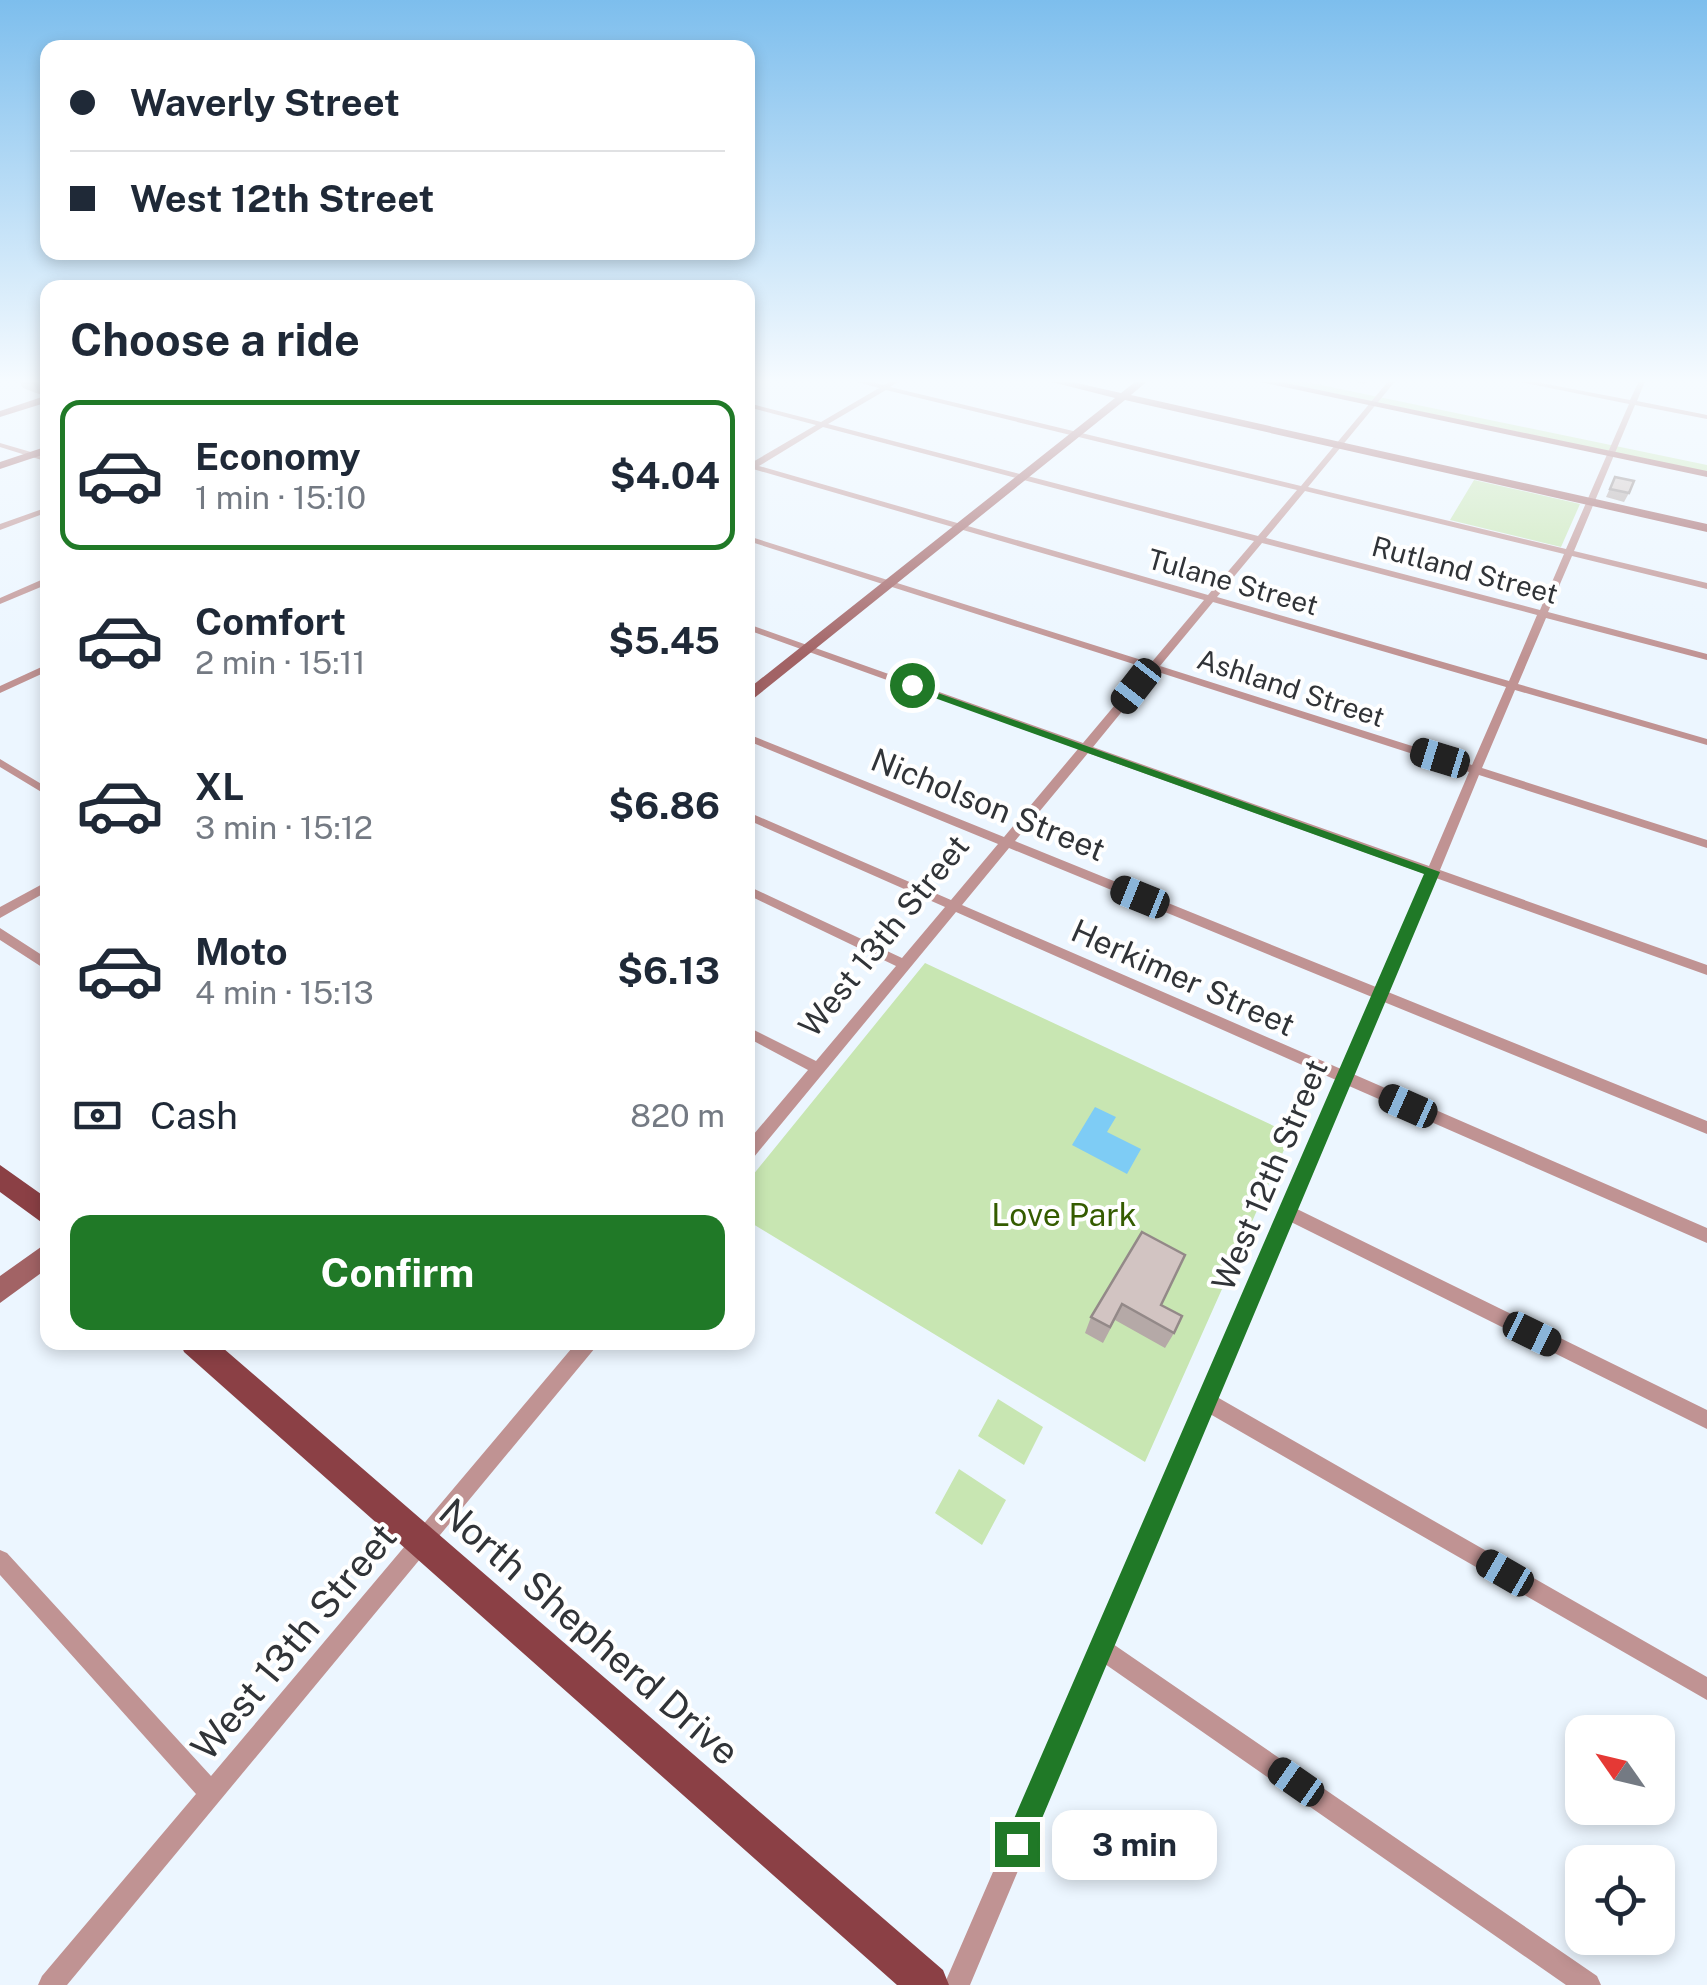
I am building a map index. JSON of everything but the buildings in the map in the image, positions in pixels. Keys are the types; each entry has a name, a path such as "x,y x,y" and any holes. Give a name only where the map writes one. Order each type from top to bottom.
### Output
{"main road":[{"path":"755,690 1029,472"},
{"path":"1456,472 1707,528"},
{"path":"0,1176 40,1209"},
{"path":"0,1291 40,1260"},
{"name":"North Shepherd Drive","path":"203,1350 928,1985"}],"street":[{"name":"Tulane Street","path":"765,472 1707,742"},
{"name":"Rutland Street","path":"1002,472 1707,657"},
{"path":"1233,472 1707,586"},
{"name":"West 13th Street","path":"755,1144 1316,472"},
{"name":"West 12th Street","path":"957,1985 1604,472"},
{"path":"0,527 40,512"},
{"name":"Ashland Street","path":"755,540 1707,844"},
{"path":"0,600 40,583"},
{"path":"755,629 1707,970"},
{"path":"2,686 40,670"},
{"name":"Nicholson Street","path":"755,740 1707,1128"},
{"path":"0,762 40,787"},
{"name":"Herkimer Street","path":"755,819 1707,1236"},
{"path":"0,914 40,890"},
{"path":"755,893 904,964"},
{"path":"0,933 40,960"},
{"path":"755,1036 818,1068"},
{"path":"1287,1212 1707,1420"},
{"name":"West 13th Street","path":"52,1985 579,1350"},
{"path":"1206,1401 1707,1689"},
{"path":"0,1560 212,1794"},
{"path":"1100,1648 1588,1985"}],"green space":[{"path":"1474,480 1580,504 1561,547 1450,520"},
{"name":"Love Park","path":"925,963 1291,1134 1145,1462 755,1225 755,1172"},
{"path":"998,1399 1043,1427 1024,1465 978,1436"},
{"path":"959,1469 1006,1500 982,1545 935,1513"}],"water":[{"path":"1095,1107 1116,1117 1107,1132 1141,1149 1127,1174 1072,1145"}],"route":[{"path":"912,685 1433,872 1017,1844"}]}
